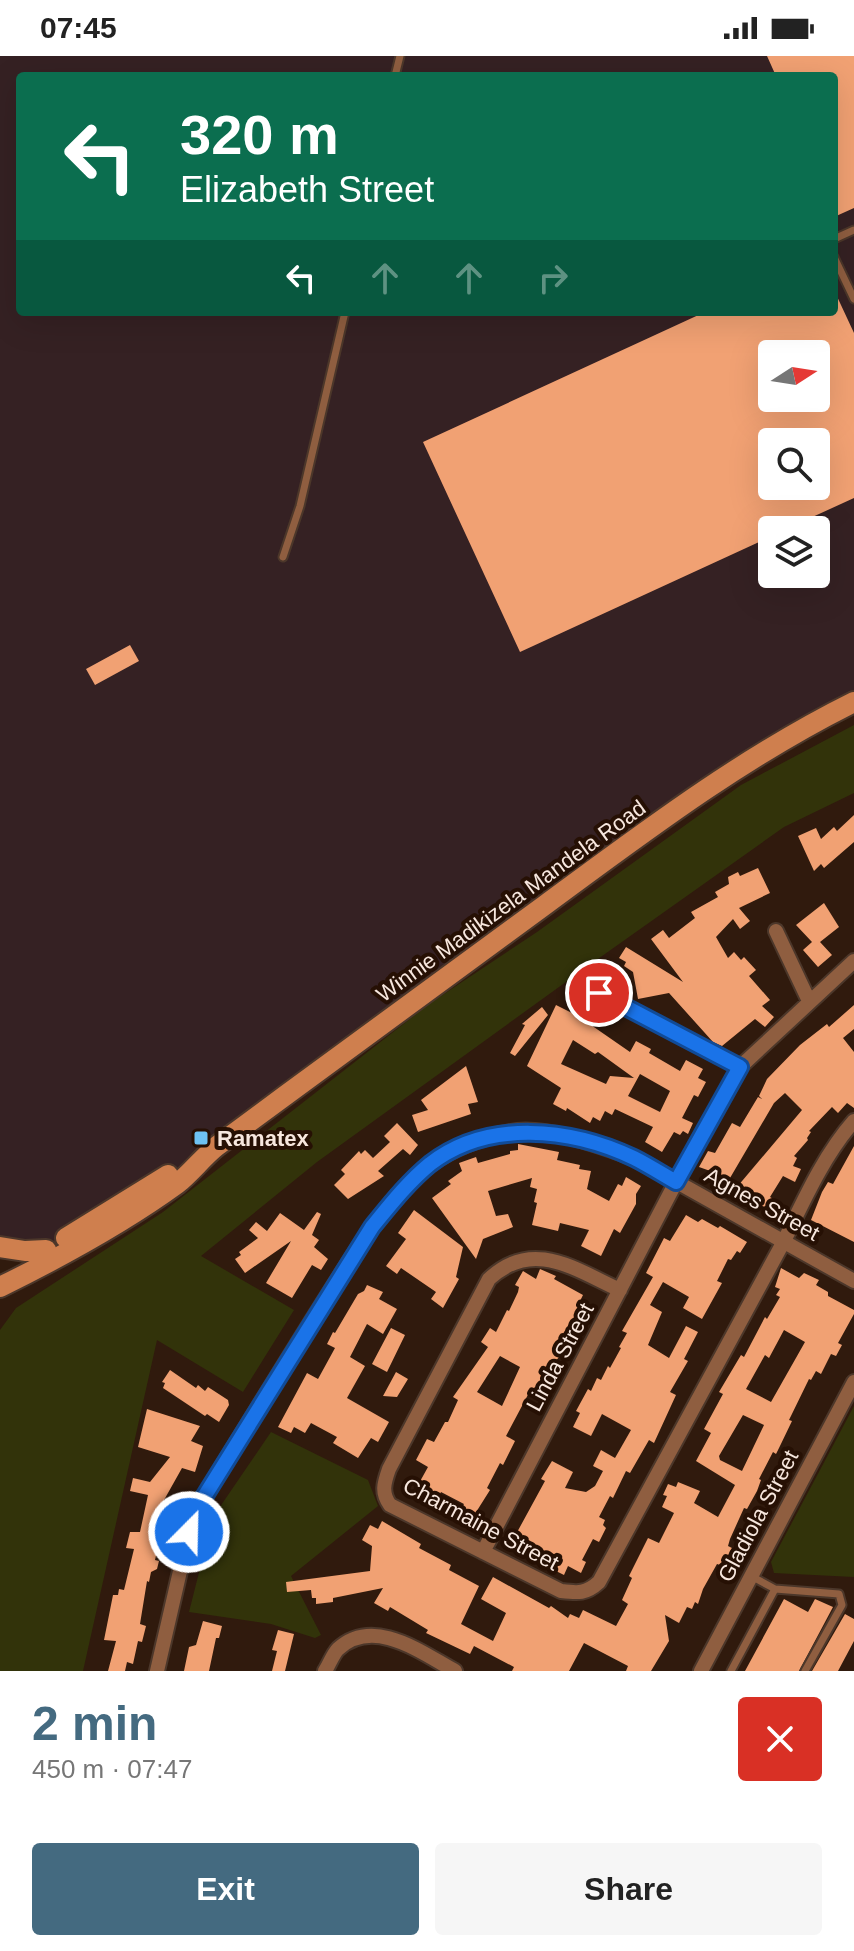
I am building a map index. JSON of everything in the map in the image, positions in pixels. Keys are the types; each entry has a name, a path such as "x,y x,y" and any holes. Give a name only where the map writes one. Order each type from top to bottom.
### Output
{"main road":[{"name":"Winnie Madikizela Mandela Road","path":"0,1287 46,1257 159,1196 180,1181 207,1154 582,877 737,767 854,702"},
{"path":"0,1247 46,1257"},
{"name":"Winnie Madikizela Mandela Road","path":"0,1274 46,1257"},
{"path":"0,1299 46,1257"}],"street":[{"path":"776,931 809,1001"},
{"name":"Linda Street","path":"483,1552 676,1182 740,1067 854,961"},
{"path":"599,993 740,1067"},
{"name":"Charmaine Street","path":"620,1290 557,1261 537,1257 502,1266 489,1279 389,1469 384,1485 385,1498 390,1505 561,1591 579,1594 589,1591 599,1582 805,1198 842,1135 854,1121"},
{"name":"Agnes Street","path":"157,1671 189,1532 199,1505 372,1227 399,1193 432,1163 463,1146 512,1131 557,1134 604,1147 634,1158 854,1281"},
{"name":"Gladiola Street","path":"701,1671 854,1382"},
{"path":"325,1671 338,1649 377,1635 396,1639 455,1671"}],"lane":[{"path":"838,265 854,299"},
{"path":"283,557 300,506 344,316"},
{"path":"751,1576 775,1589 833,1592 841,1599 842,1605 805,1671"},
{"path":"731,1671 775,1589"}],"shaded area":[{"path":"0,56 854,56 854,701 810,720 217,1146 46,1250 0,1247"},
{"path":"854,725 854,793 784,827 317,1162 201,1256 294,1310 243,1392 157,1340 83,1671 0,1671 0,1330 16,1308 163,1212 429,1004 537,932 741,785"},
{"path":"854,1406 854,1577 774,1573 771,1562"},
{"path":"271,1432 368,1480 378,1506 291,1576 321,1635 315,1638 271,1624 189,1612 213,1517"}],"building":[{"path":"767,56 854,56 854,208 838,215 838,72 774,72"},
{"path":"838,299 854,333 854,498 815,516 758,516 758,542 520,652 423,442 696,316 838,316"},
{"path":"130,645 139,661 95,685 86,669"},
{"path":"854,815 854,842 824,868 821,864 814,871 798,836 816,828 821,839 834,827 837,831"},
{"path":"758,868 770,893 739,908 750,921 740,929 733,919 716,937 728,958 734,952 741,960 744,957 756,970 749,976 770,1000 762,1006 774,1017 765,1027 755,1019 722,1046 713,1042 669,993 638,999 633,972 619,958 626,947 683,982 651,939 663,930 669,938 695,918 691,912 718,897 715,892 729,884 728,877 738,872 740,876"},
{"path":"824,903 839,927 820,942 832,955 818,967 803,950 812,942 796,925"},
{"path":"556,1005 578,1016 630,1052 636,1041 651,1049 649,1053 680,1071 686,1060 703,1069 698,1078 706,1082 698,1097 694,1095 682,1118 693,1123 688,1134 674,1132 662,1152 645,1142 653,1127 615,1109 612,1115 605,1111 600,1121 593,1117 590,1123 567,1108 566,1111 553,1104 561,1088 527,1066","holes":["573,1040 595,1054 598,1052 634,1078 610,1076 606,1084 561,1064","640,1074 670,1091 660,1112 628,1096"]},
{"path":"854,1005 854,1029 843,1038 854,1052 854,1108 847,1103 838,1113 832,1107 809,1131 808,1140 794,1156 797,1158 793,1166 801,1169 795,1182 783,1176 770,1197 775,1200 769,1210 754,1201 757,1196 737,1187 802,1110 785,1093 774,1103 730,1178 699,1167 708,1151 715,1153 732,1123 740,1127 758,1097 762,1099 759,1096 767,1079 800,1045 827,1024 829,1027"},
{"path":"542,1007 548,1015 515,1056 510,1053 525,1025 522,1024"},
{"path":"466,1066 478,1102 468,1104 471,1114 418,1132 412,1115 428,1110 421,1100"},
{"path":"397,1123 418,1145 410,1155 403,1149 378,1171 384,1176 348,1199 334,1185 345,1174 341,1170 359,1151 361,1154 365,1150 373,1158 390,1142 384,1136"},
{"path":"518,1144 559,1152 557,1160 591,1171 587,1189 609,1201 618,1184 622,1186 626,1177 641,1186 636,1194 636,1204 620,1233 614,1229 601,1256 581,1246 589,1230 560,1223 558,1231 532,1225 537,1189 530,1187 532,1178 488,1191 496,1216 508,1214 513,1227 483,1239 476,1259 432,1198 462,1171 459,1163 476,1157 478,1163 510,1154 510,1151 518,1150"},
{"path":"854,1146 854,1242 811,1220 822,1192 828,1182 833,1184"},
{"path":"414,1210 463,1247 456,1277 459,1279 443,1308 431,1299 436,1292 401,1268 397,1274 386,1266 406,1239 398,1233"},
{"path":"317,1212 321,1214 312,1235 319,1240 314,1247 328,1259 321,1270 312,1265 292,1298 266,1283 291,1241 245,1273 235,1259 241,1255 239,1252 258,1238 249,1230 256,1222 267,1231 280,1213 304,1230"},
{"path":"686,1215 698,1222 702,1219 718,1228 720,1226 747,1242 740,1253 737,1251 731,1260 728,1259 717,1281 722,1283 702,1319 683,1308 689,1297 663,1282 650,1305 662,1312 648,1345 669,1358 686,1326 698,1332 684,1359 688,1361 670,1392 676,1395 654,1443 649,1440 630,1473 626,1471 613,1498 610,1496 599,1517 605,1520 603,1525 606,1528 599,1542 593,1539 582,1560 586,1562 581,1573 568,1566 564,1575 540,1563 545,1554 515,1536 545,1481 541,1479 552,1461 573,1472 565,1488 586,1492 595,1486 603,1471 593,1466 601,1450 615,1458 631,1430 602,1414 591,1436 573,1427 580,1413 576,1411 588,1389 591,1391 597,1378 601,1380 621,1348 627,1333 622,1331 653,1277 646,1273 664,1238 670,1241"},
{"path":"781,1268 799,1278 804,1273 819,1280 816,1285 828,1292 828,1296 854,1310 854,1314 838,1343 842,1345 836,1356 831,1354 821,1374 816,1371 809,1379 776,1454 773,1452 759,1479 757,1491 747,1509 744,1508 730,1539 728,1546 732,1548 723,1566 717,1564 698,1604 695,1602 692,1609 687,1607 679,1623 665,1615 669,1641 651,1671 626,1671 628,1666 584,1643 569,1671 512,1671 514,1667 474,1646 470,1654 426,1633 428,1630 390,1607 388,1611 374,1603 383,1588 316,1604 311,1590 287,1592 286,1582 370,1571 372,1546 362,1540 370,1525 378,1529 382,1521 421,1544 419,1548 451,1565 449,1570 479,1586 461,1624 493,1641 506,1613 481,1599 493,1577 568,1618 570,1614 579,1618 583,1610 616,1626 628,1604 622,1600 632,1578 629,1576 648,1538 659,1543 674,1513 662,1507 668,1484 676,1487 678,1482 700,1491 694,1503 718,1517 735,1485 696,1461 711,1433 704,1429 723,1394 719,1392 780,1297 776,1295 780,1289 775,1287","holes":["784,1330 805,1342 771,1402 746,1389 765,1355 769,1358","743,1415 764,1425 742,1471 720,1460 719,1456"]},
{"path":"540,1269 556,1276 554,1279 583,1295 578,1305 582,1309 559,1357 555,1362 552,1360 535,1392 531,1389 506,1436 515,1441 503,1465 500,1463 487,1488 490,1490 473,1517 459,1512 464,1504 418,1485 428,1467 416,1460 427,1439 434,1442 445,1422 448,1422 458,1400 453,1397 488,1347 481,1342 490,1328 496,1332 509,1311 518,1292 519,1287 515,1285 523,1271 536,1279","holes":["500,1356 520,1367 502,1406 477,1392"]},
{"path":"367,1285 383,1292 379,1299 397,1309 383,1334 367,1324 350,1357 365,1366 347,1398 389,1422 378,1442 371,1438 358,1458 333,1443 337,1437 311,1423 305,1433 294,1427 291,1433 278,1427 307,1373 318,1379 335,1348 327,1344 333,1332"},
{"path":"391,1328 405,1335 387,1372 372,1364"},
{"path":"170,1370 196,1388 198,1385 205,1391 208,1387 228,1400 229,1405 219,1422 163,1388 165,1383 162,1382"},
{"path":"396,1372 408,1379 397,1397 383,1396"},
{"path":"147,1409 200,1426 191,1441 203,1446 195,1472 182,1468 159,1509 153,1532 160,1538 155,1560 159,1561 157,1569 151,1572 147,1581 140,1624 146,1626 142,1642 138,1641 133,1664 127,1662 125,1671 108,1671 116,1641 104,1640 113,1595 118,1595 119,1589 124,1590 134,1549 126,1548 130,1532 140,1532 148,1495 130,1491 133,1478 150,1482 170,1457 138,1447"},
{"path":"784,1599 808,1612 815,1599 833,1607 799,1671 745,1671"},
{"path":"845,1614 854,1619 854,1641 838,1671 812,1671"},
{"path":"203,1621 222,1626 219,1638 216,1638 209,1671 184,1671 189,1647 196,1645"},
{"path":"278,1630 294,1634 285,1671 272,1671 277,1651 272,1650"}],"place":[{"name":"Ramatex","path":"201,1138"}],"route":[{"path":"189,1532 199,1505 372,1227 399,1193 432,1163 463,1146 512,1131 557,1134 634,1158 676,1182 740,1067 599,993"}]}
